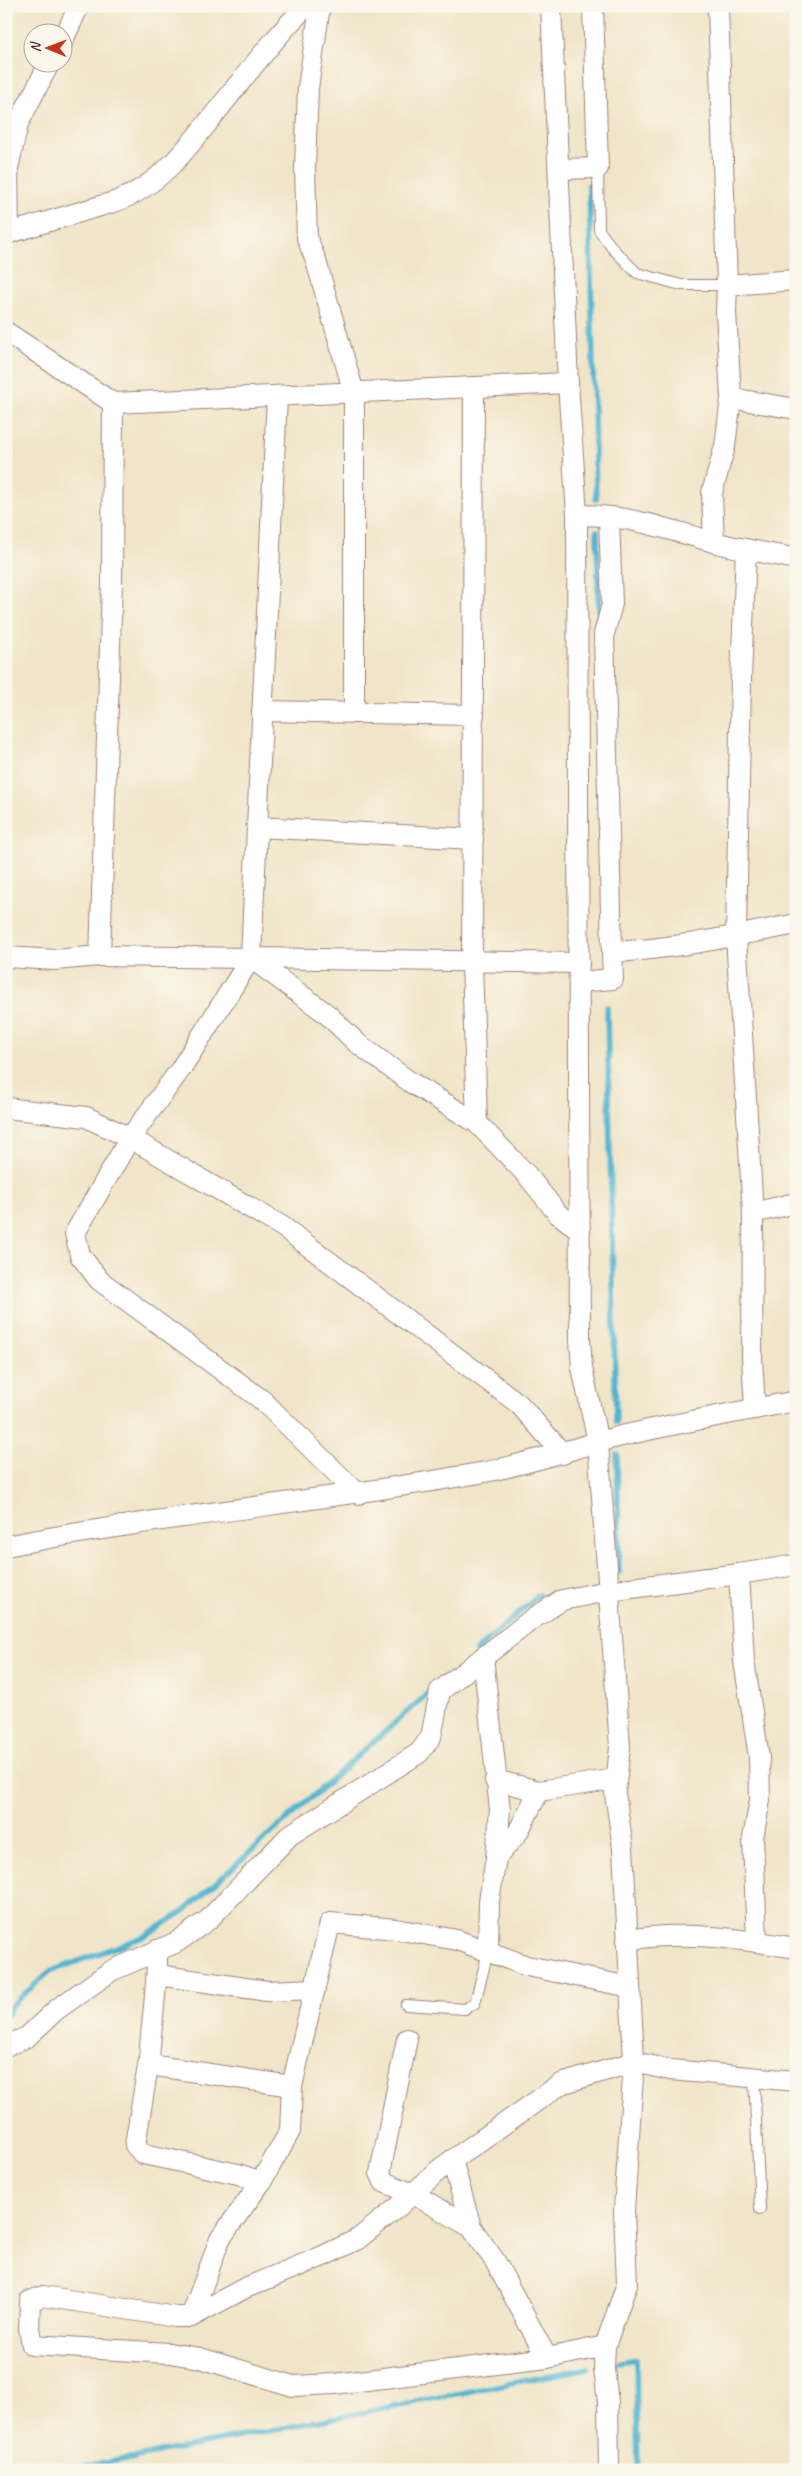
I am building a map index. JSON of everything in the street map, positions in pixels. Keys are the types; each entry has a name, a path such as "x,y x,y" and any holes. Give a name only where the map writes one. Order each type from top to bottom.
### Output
{"street":[{"path":"71,22 79,6"},
{"path":"45,72 18,124 8,168 7,234 117,201 134,195 150,184 185,150 248,72 306,6"},
{"path":"320,6 308,88 305,167 307,238 316,261 354,392 354,713"},
{"path":"551,6 568,383 577,515 582,1368 598,1442 620,1746 616,1779 616,1807 623,1848 634,2062 624,2210 627,2284 605,2346 604,2369 608,2402 609,2470"},
{"path":"559,169 598,168 593,6"},
{"path":"714,542 712,493 725,446 731,398 726,312 727,285 718,6"},
{"path":"727,285 796,280"},
{"path":"6,332 113,403 568,383"},
{"path":"474,387 472,962 477,1123"},
{"path":"277,396 251,958 180,1070 130,1138 75,1233 80,1255 99,1280 262,1400 358,1494"},
{"path":"731,398 796,409"},
{"path":"100,956 112,583 113,403"},
{"path":"577,515 609,516 663,526 714,542 796,559"},
{"path":"6,958 55,960 100,956 472,962 579,972 613,979 604,634 612,604 609,516"},
{"path":"746,549 740,679 736,936 753,1213 752,1358 755,1409"},
{"path":"262,711 474,715"},
{"path":"257,827 473,839"},
{"path":"612,952 636,951 736,936 796,924"},
{"path":"251,958 328,1014 357,1043 410,1082 477,1123 527,1175 558,1214 580,1230"},
{"path":"6,1108 86,1117 130,1138 282,1227 519,1404 564,1454"},
{"path":"753,1213 796,1203"},
{"path":"6,1546 138,1523 358,1494 487,1472 564,1454 598,1442 796,1401"},
{"path":"6,2046 27,2037 56,2010 112,1971 177,1942 208,1920 290,1835 419,1753 431,1737 440,1691 530,1620 562,1600 608,1591 796,1565"},
{"path":"739,1574 744,1662 759,1757 760,1800 753,1838 757,1942"},
{"path":"483,1657 495,1780 500,1810 496,1858 489,1901 488,1952"},
{"path":"495,1780 539,1791 616,1779"},
{"path":"496,1858 518,1832 539,1791"},
{"path":"191,2317 220,2239 261,2182 290,2131 292,2086 330,1923 396,1929 457,1940 527,1966 630,1988"},
{"path":"628,1940 669,1936 757,1942 796,1948"},
{"path":"157,1950 158,1976 151,2024 149,2060 135,2145 143,2154 238,2174 261,2182"},
{"path":"158,1976 267,1991 315,1989"},
{"path":"407,2040 380,2173 384,2182 413,2194 471,2227"},
{"path":"149,2060 156,2066 292,2086"},
{"path":"605,2346 547,2358 334,2384 293,2386 200,2358 169,2353 32,2345 28,2328 30,2301 44,2296 176,2317 191,2317 244,2288 323,2256 358,2239 452,2160 561,2084 634,2062 670,2070 796,2081"},
{"path":"452,2160 471,2227 495,2261 547,2358"}],"lane":[{"path":"598,168 599,230 613,249 637,274 681,285 727,285"},
{"path":"406,2005 465,2009 475,2003 488,1952"},
{"path":"754,2076 760,2209"}],"waterway":[{"path":"589,185 596,499"},
{"path":"597,531 599,623"},
{"path":"607,1007 616,1422"},
{"path":"617,1454 619,1572"},
{"path":"476,1651 539,1595"},
{"path":"6,2017 11,2006 49,1972 143,1937 183,1912 435,1687"},
{"path":"619,2362 636,2359 638,2470"},
{"path":"70,2470 588,2368"}]}
